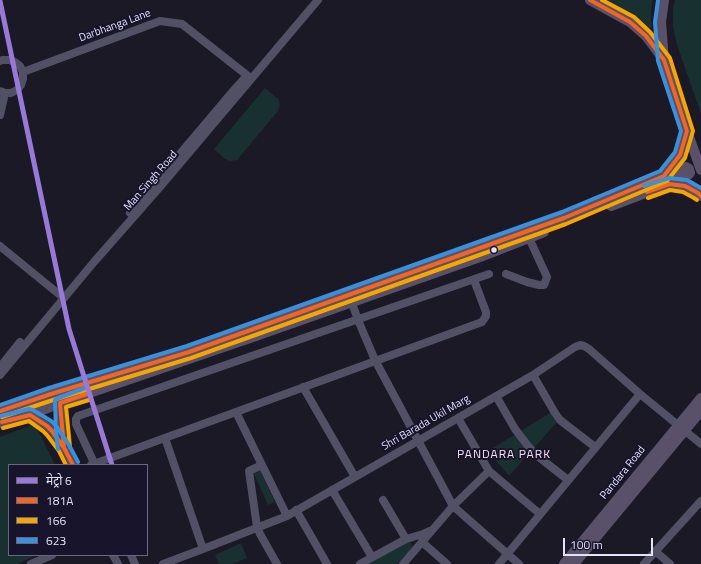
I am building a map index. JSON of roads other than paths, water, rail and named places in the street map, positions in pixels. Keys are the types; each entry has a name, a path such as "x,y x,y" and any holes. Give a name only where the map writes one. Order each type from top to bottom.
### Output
{"main road":[{"path":"590,0 630,22 646,36 664,60"},
{"path":"0,423 30,415 60,403 254,337 480,257 700,166 664,60 661,22 664,0"},
{"path":"666,180 680,155 687,131"},
{"path":"0,412 51,394 189,352 666,180 685,186 701,196"},
{"name":"Pandara Road","path":"574,564 682,428 701,398"},
{"name":"Pandara Road","path":"564,564 682,428 701,411"}],"street":[{"name":"Man Singh Road","path":"0,366 233,91 248,76 311,0"},
{"name":"Man Singh Road","path":"0,375 94,262 163,184 318,0"},
{"name":"Darbhanga Lane","path":"23,72 160,21 182,24 248,76"},
{"path":"0,61 9,60 15,62 20,66 23,72 23,79 17,90 11,93 2,92 0,115"},
{"path":"506,274 526,282 544,285 547,277 529,238"},
{"path":"0,246 60,295"},
{"path":"474,280 486,312 486,316 482,322 374,360 165,438 93,464 76,424 76,419 78,416 489,274"},
{"path":"352,302 374,360 453,506 519,564"},
{"name":"Shri Barada Ukil Marg","path":"164,564 286,516 533,375 580,345 589,349 640,394 701,444"},
{"path":"533,375 560,420 595,447"},
{"path":"303,387 355,477"},
{"path":"499,564 640,394"},
{"path":"496,396 515,429 528,446 535,454 568,480"},
{"path":"60,403 64,448"},
{"path":"236,412 286,516"},
{"path":"30,415 52,431 64,448 72,464"},
{"path":"458,418 490,471 540,514"},
{"path":"165,438 203,549"},
{"path":"262,465 249,472 257,527 277,564"},
{"path":"403,564 422,538 433,529 453,506 490,471"},
{"path":"332,490 372,557"},
{"path":"383,500 404,536"},
{"path":"644,564 701,501"},
{"path":"296,510 327,564"},
{"path":"360,564 404,536 422,538 447,564"},
{"path":"655,551 670,564"},
{"path":"31,564 50,556"}],"metro line":[{"name":"6","path":"0,1 69,329 112,464"}],"district":[{"name":"PANDARA PARK","path":"504,455"}]}
